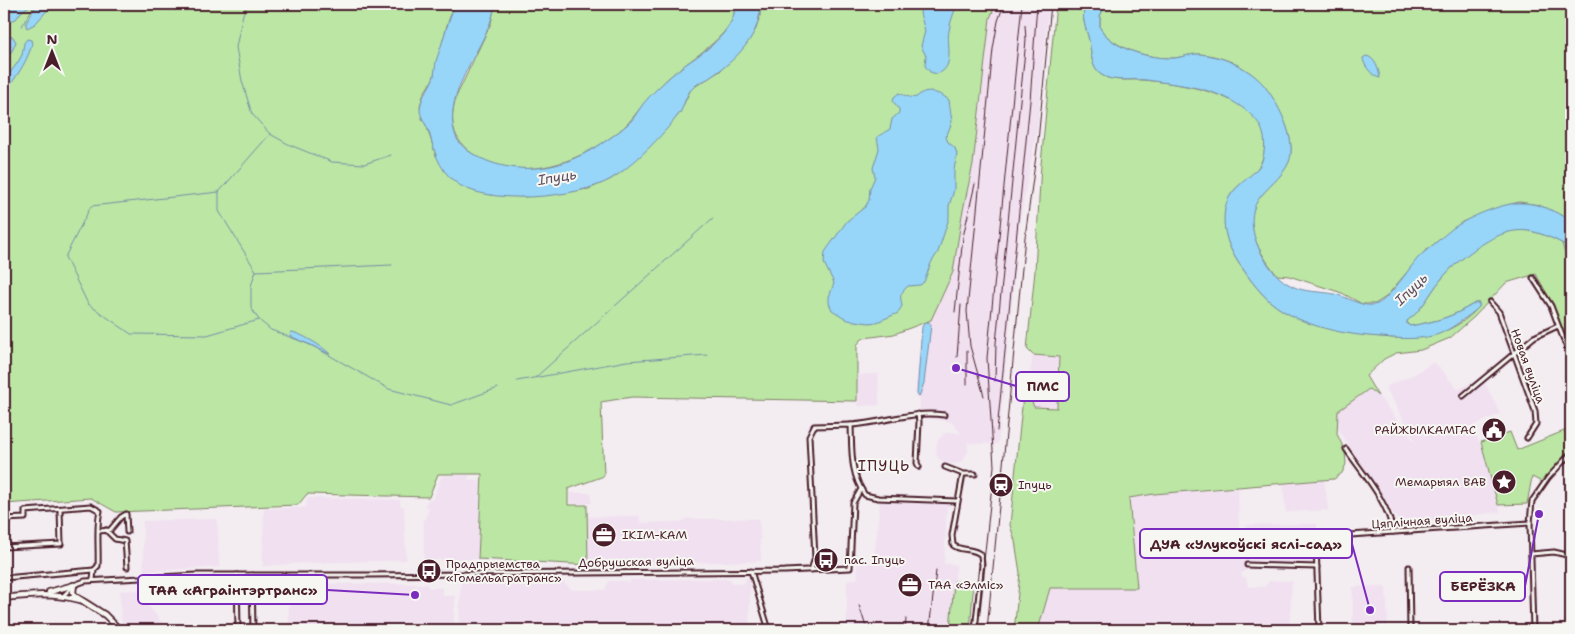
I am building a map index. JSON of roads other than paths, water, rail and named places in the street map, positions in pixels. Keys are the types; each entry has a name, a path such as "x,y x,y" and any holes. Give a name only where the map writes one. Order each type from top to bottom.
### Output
{"main road":[{"path":"4,598 40,594 65,589 74,585"},
{"path":"74,585 73,592 75,596 105,615 120,630"},
{"path":"40,594 64,595 80,600"}],"street":[{"path":"1533,278 1551,306 1571,359"},
{"name":"Новая вуліца","path":"1490,302 1499,312 1535,411 1536,424 1527,438"},
{"path":"1463,396 1534,337 1558,326"},
{"path":"810,570 814,565 815,558 809,436 814,426 871,424 929,412 944,414"},
{"path":"918,414 916,463 919,467"},
{"path":"851,425 852,465 865,495 874,498 957,501"},
{"path":"1346,449 1377,495 1391,521 1392,532"},
{"path":"1533,630 1530,523 1534,497 1548,478 1571,453"},
{"path":"944,466 963,474 975,474"},
{"path":"963,474 952,535 953,545 956,548 976,551 981,555 982,565 974,630"},
{"name":"Добрушская вуліца","path":"64,595 79,582 92,580 237,574 751,571 850,568 853,503 861,489"},
{"path":"4,519 25,518 25,512 91,506 100,511 98,521 98,566 94,570 92,580"},
{"path":"4,547 61,544 60,509"},
{"path":"99,531 110,530 126,514 127,532"},
{"name":"Цяплічная вуліца","path":"1319,630 1316,544 1320,537 1530,523"},
{"path":"106,530 115,539 126,541 127,567"},
{"path":"1531,554 1546,552 1571,556"},
{"path":"1247,565 1317,567"},
{"path":"1409,567 1410,630"},
{"path":"4,578 94,570"},
{"path":"751,571 769,630"},
{"path":"237,574 238,630"},
{"path":"252,575 253,630"}],"water":[{"path":"4,4 32,4 21,12 16,19 4,23"},
{"path":"37,4 53,4 35,24 27,28 26,23"},
{"path":"455,4 495,4 491,20 459,88 454,105 453,122 457,139 467,150 490,162 511,167 533,168 555,165 575,158 613,136 632,120 646,100 664,82 717,41 732,20 734,4 760,4 757,26 746,45 721,70 697,84 690,91 681,111 672,122 647,150 620,173 596,186 577,191 555,195 508,197 468,189 454,181 444,170 437,158 420,111 423,97 434,76 436,61"},
{"path":"922,4 957,4 948,36 948,61 943,71 937,74 930,72 925,66 926,56 921,46 925,31 920,13"},
{"path":"1086,4 1106,4 1100,16 1100,28 1114,42 1133,52 1165,58 1197,54 1223,59 1248,71 1268,90 1285,121 1291,143 1291,153 1286,168 1258,200 1252,220 1253,231 1261,253 1273,271 1294,287 1339,295 1366,305 1377,304 1392,291 1420,256 1453,228 1480,214 1515,203 1529,203 1541,206 1571,220 1571,248 1544,235 1522,230 1500,235 1475,249 1447,273 1421,307 1407,321 1407,324 1410,326 1436,320 1451,316 1475,303 1479,303 1479,307 1458,323 1433,336 1403,339 1368,336 1339,332 1310,324 1297,318 1272,303 1256,287 1234,256 1224,225 1225,209 1233,191 1259,167 1263,159 1265,143 1261,127 1245,109 1220,95 1178,84 1115,79 1103,76 1096,69 1093,61 1084,18"},
{"path":"4,35 13,37 16,42 12,51 4,60"},
{"path":"27,39 31,40 32,44 27,58 4,94 4,81 22,55 24,43"},
{"path":"1366,56 1374,61 1380,78 1372,73 1363,61 1363,58"},
{"path":"930,91 942,95 949,100 952,122 946,137 948,142 955,148 957,154 949,218 938,252 931,263 924,282 920,285 908,286 902,293 902,306 898,313 877,322 869,323 848,320 832,310 829,303 834,283 824,263 825,252 847,221 865,207 869,200 870,188 875,177 873,168 879,149 877,137 890,129 892,119 899,113 899,109 893,101 894,97 899,93 915,97"},
{"path":"929,322 931,325 924,383 919,397 917,394 922,327 924,323"},
{"path":"291,332 312,341 330,354 290,336"}],"waterway":[{"path":"22,26 35,4"},
{"path":"248,4 243,14 236,47 242,81 252,114 270,134 290,145 332,162 364,164 391,155"},
{"path":"259,320 207,335 131,334 88,304 65,257 91,206 219,192 270,134"},
{"path":"219,192 219,211 256,271 392,265"},
{"path":"536,377 713,218"},
{"path":"1562,244 1571,272"},
{"path":"256,271 251,286 251,308 259,320 271,330 311,345 389,389 451,405 498,388"},
{"path":"517,381 627,361 707,355"}],"railway":[{"path":"984,396 970,346 967,311 993,49 998,21 1004,4"},
{"path":"978,630 994,466 987,358 1022,4"},
{"path":"997,431 1030,101 1037,4"},
{"path":"987,630 1025,237 1038,141 1051,4"},
{"path":"995,381 996,343 1026,40 1025,25"},
{"path":"955,312 963,237 975,184"},
{"path":"957,357 961,305"},
{"path":"967,351 967,384"},
{"path":"929,630 936,571"},
{"path":"859,605 867,630"},
{"path":"905,630 906,619"}],"place":[{"name":"ПМС","path":"956,368"},
{"name":"РАЙЖЫЛКАМГАС","path":"1494,430"},
{"name":"Мемарыял ВАВ","path":"1504,482"},
{"name":"Іпуць","path":"1001,485"},
{"name":"БЕРЁЗКА","path":"1539,514"},
{"name":"ІКІМ-КАМ","path":"604,535"},
{"name":"пас. Іпуць","path":"826,560"},
{"name":"Прадпрыемства «Гомельагратранс»","path":"429,571"},
{"name":"ТАА «Элміс»","path":"910,585"},
{"name":"ТАА «Аграінтэртранс»","path":"415,595"},
{"name":"ДУА «Улукоўскі яслі-сад»","path":"1370,610"}],"district":[{"name":"ІПУЦЬ","path":"884,466"}]}
